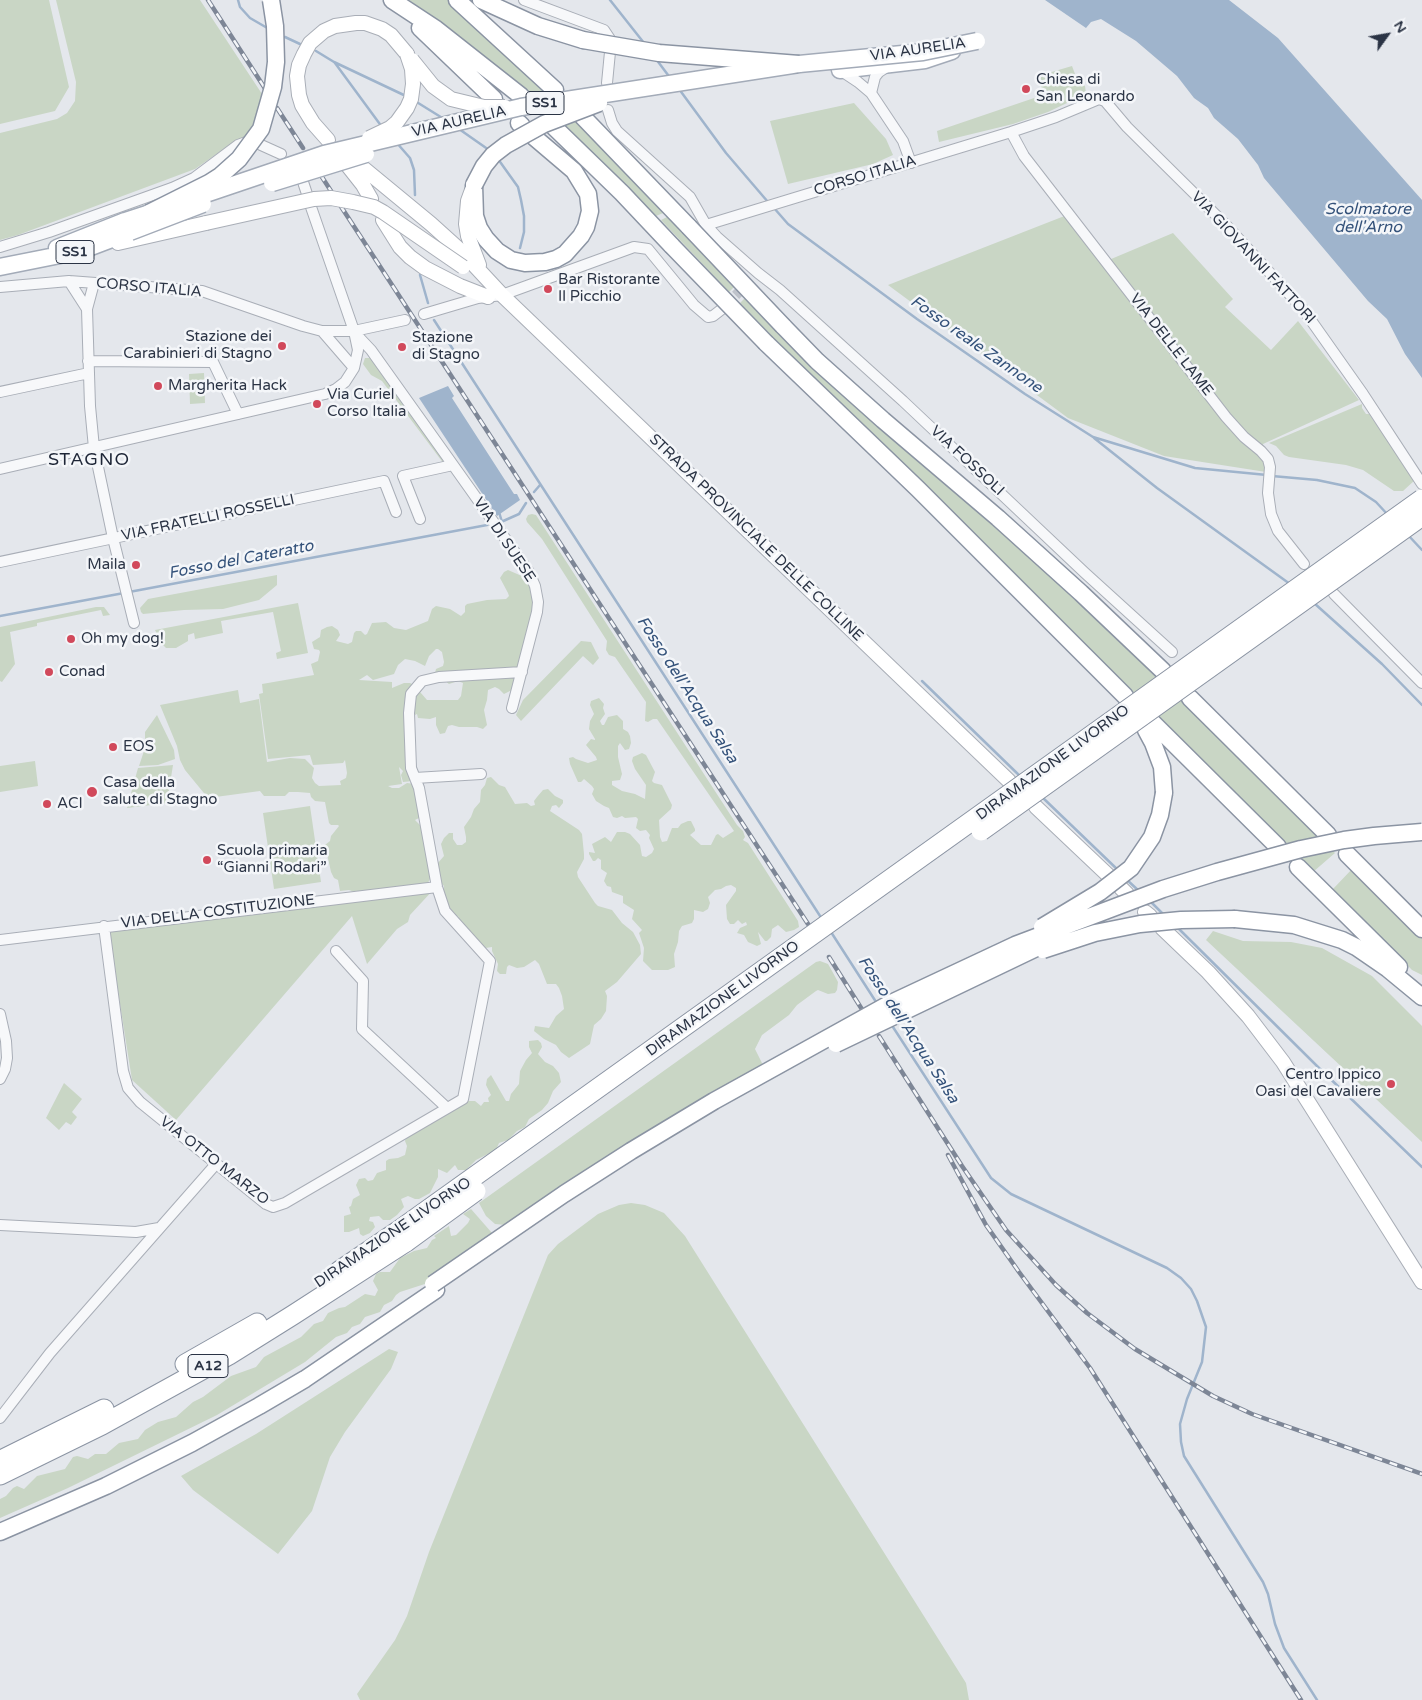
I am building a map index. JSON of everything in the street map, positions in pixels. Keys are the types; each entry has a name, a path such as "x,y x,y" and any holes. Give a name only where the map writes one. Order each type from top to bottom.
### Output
{"highway":[{"name":"DIRAMAZIONE LIVORNO","path":"0,1475 102,1425 229,1355 294,1316 1422,499"},
{"name":"DIRAMAZIONE LIVORNO","path":"0,1460 95,1414 214,1348 402,1236 1422,516"}],"main road":[{"path":"149,213 220,176 249,148 261,129 273,87 276,62 275,26 271,0"},
{"path":"392,0 494,99"},
{"path":"392,0 436,29 574,171 588,194 590,212 586,227 581,236 565,254 556,259 546,262 525,263 511,260 497,251 479,228 475,216 474,185"},
{"path":"457,0 555,90"},
{"path":"481,0 538,26 583,40 659,53 799,64"},
{"path":"407,54 414,84 411,99 403,115 390,128 378,135 326,147 302,105 297,86 299,65 304,54 317,36 335,26 344,24 366,23 382,29 400,43 432,86 451,99 523,118"},
{"name":"VIA AURELIA","path":"0,267 80,251 128,227 149,213 326,147 523,118 799,64 923,52 977,41 944,55 925,60 717,84 604,106 530,115 367,154 128,227 17,263"},
{"path":"495,296 472,248 466,224 468,201 484,166 506,145 544,124 604,106"},
{"path":"583,117 817,361 998,518 1163,671"},
{"path":"553,126 622,193 766,343 925,495 1125,696"},
{"path":"371,198 352,164 432,224 484,274"},
{"path":"80,251 314,199 332,198 364,204 383,212 486,285 495,296"},
{"path":"383,220 400,247 425,268 460,286 495,296"},
{"name":"STRADA PROVINCIALE DELLE COLLINE","path":"495,296 1010,781"},
{"path":"1190,698 1328,835"},
{"path":"1018,950 1131,868 1152,837 1160,815 1164,793 1162,767 1150,726 1278,847"},
{"path":"1036,806 1119,887"},
{"path":"0,1532 106,1486 192,1443 259,1406 305,1378 564,1194 631,1151 714,1101 890,1004 1163,889 1255,861 1344,840 1422,832"},
{"path":"1018,950 1058,938 1111,916 1220,878 1320,852 1375,842 1422,838"},
{"path":"1347,854 1422,929"},
{"path":"1298,866 1422,990"},
{"path":"1018,950 1140,924 1181,920 1235,919 1294,925 1342,940 1356,947 1388,969 1422,997"},
{"path":"1162,928 1208,972 1248,1016 1284,1062 1422,1282"},
{"path":"0,1525 105,1479 219,1421 304,1371 434,1287"}],"street":[{"path":"524,0 604,30 610,38"},
{"path":"607,83 610,52"},
{"path":"871,93 875,77 892,64"},
{"path":"840,70 871,93 903,141 911,162"},
{"name":"CORSO ITALIA","path":"706,225 1011,132 1056,117 1100,99"},
{"name":"VIA GIOVANNI FATTORI","path":"1100,99 1106,101 1127,127 1227,226 1303,309 1363,394 1422,484"},
{"path":"604,106 617,131 690,197 706,225"},
{"name":"VIA DELLE LAME","path":"1011,132 1024,156 1220,409 1244,438 1268,459 1270,466 1268,493 1271,514 1278,531 1304,564"},
{"path":"0,247 49,232 194,178 238,145 246,142"},
{"path":"261,145 282,154"},
{"path":"303,182 307,194"},
{"path":"0,468 325,394 345,382 354,368 358,350 354,331 311,207"},
{"name":"VIA FOSSOLI","path":"706,225 755,276 780,290 896,394 1172,652"},
{"path":"424,314 456,304 495,296 634,247 648,249 694,305 708,317 713,316 722,309"},
{"path":"69,281 87,309"},
{"name":"CORSO ITALIA","path":"0,287 69,281 202,291 303,326 322,330 354,331 405,320"},
{"path":"94,283 87,309 90,406 94,448 113,538 134,623"},
{"path":"322,330 354,368"},
{"name":"VIA DI SUESE","path":"354,331 370,350 529,572 537,592 537,612 512,708"},
{"path":"88,361 213,362 238,414"},
{"path":"0,392 89,373"},
{"path":"420,519 403,476 453,465"},
{"name":"VIA FRATELLI ROSSELLI","path":"0,562 384,481 396,512"},
{"path":"1334,594 1422,683"},
{"name":"VIA OTTO MARZO","path":"104,926 128,1088 140,1102 266,1204 278,1207 463,1099 490,961 445,911 437,887 419,788 410,768 409,713 411,694 422,682 439,677 522,672"},
{"path":"415,778 481,774"},
{"name":"VIA DELLA COSTITUZIONE","path":"0,940 437,887"},
{"path":"336,951 363,981 362,1029 447,1108"},
{"path":"0,1014 7,1051 5,1070 0,1078"},
{"path":"0,1418 50,1353 216,1164"},
{"path":"0,1225 136,1232 159,1228"},
{"path":"136,1232 147,1242"}],"green space":[{"path":"0,0 49,0 69,87 55,111 0,124"},
{"path":"56,0 200,0 264,97 246,140 238,139 195,169 0,240 0,133 57,119 67,113 75,101 76,82"},
{"path":"409,0 449,0 518,61 668,211 656,216 557,118 507,74"},
{"path":"1072,66 1078,82 1085,86 1086,94 1048,112 1013,124 939,142 937,131 1040,96 1043,93 1038,76"},
{"path":"854,103 886,139 893,155 873,164 788,184 770,121"},
{"path":"671,215 738,283 729,292 661,220"},
{"path":"1067,215 1104,262 1173,233 1233,299 1225,307 1271,350 1298,321 1359,400 1263,444 1266,472 1164,456 1068,418 888,285"},
{"path":"748,295 1099,615 1335,853 1313,872 1060,619 780,345 740,303"},
{"path":"365,358 373,360 446,461 444,464 382,381 371,375 363,364"},
{"path":"204,373 205,403 190,404 189,374"},
{"path":"1362,404 1366,414 1369,414 1415,480 1403,491 1394,491 1363,470 1346,465 1289,457 1284,455 1276,446 1269,443"},
{"path":"528,515 536,515 737,825 743,831 745,837 743,840 748,843 798,921 799,927 786,932 778,925 772,929 771,937 767,941 758,932 761,944 757,946 748,942 744,935 737,933 740,928 747,925 746,922 742,924 738,920 734,924 730,924 727,919 726,905 736,891 736,888 731,885 726,886 715,890 708,897 710,903 708,909 703,912 694,910 692,923 682,926 679,931 674,954 675,967 668,970 652,970 643,961 644,948 639,933 642,930 632,919 634,910 623,903 623,896 612,892 611,887 607,886 604,881 607,873 601,869 601,860 598,858 593,861 589,852 595,853 592,844 605,837 611,842 617,832 625,832 630,834 640,845 642,856 646,857 654,849 649,838 650,835 646,830 640,831 636,828 638,819 636,817 613,817 609,808 596,801 592,794 594,789 592,786 584,779 578,782 570,764 569,758 573,757 588,763 597,760 586,745 591,739 595,740 589,729 590,721 594,714 590,705 591,701 599,698 604,704 605,714 600,721 602,725 604,725 608,717 617,715 623,721 623,729 630,736 631,743 629,749 625,750 620,743 618,746 618,757 622,774 620,780 612,781 612,785 622,791 645,799 646,785 632,761 633,757 642,753 646,755 655,772 652,781 662,785 672,805 671,809 659,820 662,842 667,841 672,828 678,828 681,824 688,821 691,821 695,829 690,835 701,845 711,845 716,835 718,834 723,838 734,831 657,719 645,721 646,702 615,657 609,655 606,650 607,641 542,539 527,522"},
{"path":"508,570 524,577 529,583 534,596 533,645 515,674 514,689 504,694 495,687 488,690 484,710 487,725 483,729 452,725 448,726 445,733 440,734 436,725 436,717 430,719 418,718 417,714 415,715 411,727 413,781 403,782 401,775 403,771 399,767 402,784 388,786 399,788 407,783 414,784 421,817 415,820 425,830 432,874 428,883 424,886 360,894 349,890 340,891 338,880 334,878 331,872 325,845 330,841 331,836 339,826 329,823 325,802 315,801 310,793 298,792 289,792 285,796 264,796 260,791 208,798 185,770 160,705 238,690 240,703 259,699 267,762 290,758 305,759 314,768 312,778 319,786 341,785 340,781 346,778 347,773 345,760 343,763 313,765 310,755 268,759 259,694 263,693 262,684 314,675 311,664 318,661 320,652 314,649 312,642 320,637 321,630 327,627 332,626 338,630 340,635 336,641 348,644 352,642 356,631 367,634 372,623 386,622 394,628 406,630 428,621 432,609 436,606 450,609 461,616 465,612 467,604 506,599 509,596 500,578","holes":["438,649 442,652 444,662 443,666 436,669 435,673 449,684 458,681 463,683 461,696 458,700 427,700 410,683 404,683 392,688 392,682 359,680 367,675 373,680 394,674 398,665 405,659 425,666 429,656"]},
{"path":"277,575 277,585 259,600 223,609 143,614 141,612 140,608 148,599"},
{"path":"298,603 308,653 277,659 276,653 281,651 273,612 221,621 223,633 195,639 194,633 188,635 188,641 176,648 166,648 155,630"},
{"path":"96,607 104,607 110,615 103,616 101,610 37,623 37,626 10,632 15,664 2,682 0,681 0,627"},
{"path":"581,641 591,642 599,658 593,665 583,656 521,721 516,715 523,700"},
{"path":"157,715 174,750 175,759 158,765 139,766 145,748 145,732"},
{"path":"35,761 38,786 0,792 0,766"},
{"path":"173,765 167,803 127,808 138,768"},
{"path":"491,777 499,785 505,787 515,804 527,803 531,806 535,805 534,801 537,797 543,790 548,789 555,796 563,800 559,808 556,805 552,806 550,811 582,834 584,859 577,872 578,877 595,903 598,906 612,910 622,923 633,932 640,945 641,954 617,982 605,991 607,996 606,1011 594,1025 590,1044 569,1058 556,1045 534,1031 535,1026 549,1028 556,1016 564,1009 559,988 556,984 547,984 539,964 535,960 524,967 517,968 509,965 506,974 500,974 497,971 498,964 492,947 479,949 461,926 458,916 449,917 444,886 440,882 437,864 444,856 441,844 449,833 453,833 453,839 457,845 462,845 466,842 464,827 480,802 481,790 487,778"},
{"path":"310,806 321,882 274,889 263,813"},
{"path":"1353,868 1422,936 1422,975 1412,970 1333,889"},
{"path":"434,889 410,915 408,922 397,929 367,964 352,916 176,1120 132,1080 108,928"},
{"name":"Centro Ippico Oasi del Cavaliere","path":"1213,931 1243,941 1291,942 1322,948 1372,976 1422,1026 1422,1142 1206,940"},
{"path":"820,961 828,964 838,982 837,990 835,993 828,994 816,991 797,1005 789,1015 762,1035 755,1049 763,1065 506,1225 495,1224 486,1216 479,1203"},
{"path":"538,1040 542,1047 538,1054 559,1073 561,1082 553,1091 548,1103 529,1119 525,1127 517,1131 508,1140 499,1143 496,1150 476,1160 466,1170 458,1170 455,1165 447,1173 438,1169 438,1177 430,1193 419,1199 408,1196 401,1199 404,1207 390,1220 383,1220 379,1216 370,1217 369,1221 373,1222 375,1227 370,1233 363,1236 360,1234 359,1228 344,1232 344,1216 351,1214 349,1207 353,1199 360,1195 356,1185 359,1179 373,1180 377,1173 386,1170 386,1161 405,1155 407,1133 460,1107 465,1101 475,1101 481,1106 484,1102 489,1102 488,1098 491,1095 486,1085 487,1079 491,1075 506,1101 509,1101 511,1094 519,1084 520,1071 532,1053 529,1041"},
{"path":"64,1083 82,1099 72,1112 77,1117 71,1125 66,1122 59,1130 46,1118"},
{"path":"631,1203 645,1205 664,1213 685,1236 966,1683 969,1700 360,1700 357,1694 395,1640 407,1616 429,1552 548,1255 558,1244 598,1214 619,1205"},
{"path":"471,1209 492,1233 431,1282 400,1292 392,1301 384,1305 380,1312 365,1317 360,1324 352,1327 347,1333 336,1337 305,1362 217,1415 68,1488 0,1518 0,1499 6,1496 13,1488 17,1486 24,1489 37,1476 65,1469 73,1457 77,1456 88,1459 95,1454 106,1454 119,1443 138,1439 145,1430 158,1422 176,1417 193,1402 203,1397 231,1376 256,1367 264,1357 301,1337 314,1324 323,1321 328,1313 345,1307 365,1294 375,1296 378,1290 373,1281 376,1274 390,1272 400,1258 414,1251 427,1248 432,1240 436,1238 434,1236 449,1226 451,1236 456,1235 470,1219 463,1214"},
{"path":"389,1349 398,1352 391,1369 345,1432 330,1457 312,1511 278,1554 193,1490 181,1476 256,1434"}],"water":[{"name":"Scolmatore dell'Arno","path":"1045,0 1229,0 1278,38 1422,200 1422,378 1405,354 1387,319 1368,301 1264,178 1258,165 1238,139 1214,118 1208,108 1194,98 1177,76 1136,41 1101,19 1091,22 1086,28"},
{"path":"448,386 454,396 452,398 514,494 517,494 520,500 497,516 419,398"}],"waterway":[{"path":"238,0 240,7 250,18 269,29"},
{"name":"Fosso reale Zannone","path":"610,0 644,43"},
{"path":"285,37 300,44"},
{"path":"316,51 334,62 408,97"},
{"name":"Fosso reale Zannone","path":"656,59 671,79"},
{"name":"Fosso dell'Acqua Salsa","path":"335,63 382,127"},
{"name":"Fosso reale Zannone","path":"679,89 726,153 768,202"},
{"path":"415,101 444,119"},
{"path":"459,129 489,150"},
{"name":"Fosso dell'Acqua Salsa","path":"396,142 410,158 414,170 415,195"},
{"path":"498,159 518,187 524,216 524,232 520,248"},
{"name":"Fosso reale Zannone","path":"774,208 788,224 917,319 1025,394 1093,437 1195,468 1267,475"},
{"name":"Fosso dell'Acqua Salsa","path":"420,275 428,303"},
{"name":"Fosso dell'Acqua Salsa","path":"434,320 822,919"},
{"path":"1094,438 1157,488 1290,584"},
{"name":"Fosso reale Zannone","path":"1272,476 1317,480 1355,488 1376,502 1388,515"},
{"name":"Fosso del Cateratto","path":"534,492 540,485"},
{"name":"Fosso del Cateratto","path":"501,522 519,514 526,503"},
{"path":"499,512 502,522"},
{"name":"Fosso del Cateratto","path":"129,592 487,525"},
{"name":"Fosso reale Zannone","path":"1408,535 1422,550"},
{"name":"Fosso del Cateratto","path":"0,616 124,593"},
{"path":"1314,603 1382,664 1422,705"},
{"path":"922,681 1022,778"},
{"path":"1042,797 1119,871"},
{"path":"1126,879 1139,891"},
{"path":"1150,901 1164,915"},
{"path":"1177,927 1422,1167"},
{"name":"Fosso dell'Acqua Salsa","path":"831,932 878,1005"},
{"name":"Fosso dell'Acqua Salsa","path":"891,1024 991,1178 1011,1194 1167,1268 1181,1278 1191,1289 1206,1327 1202,1362 1187,1399 1180,1424 1184,1456 1263,1582 1284,1648 1317,1700"}],"tunnel":[{"path":"725,306 751,280"}],"railway":[{"path":"208,0 266,90"},
{"path":"277,108 303,148"},
{"path":"320,174 331,191"},
{"path":"340,205 808,924"},
{"path":"829,957 863,1011"},
{"path":"879,1036 962,1166 1006,1230 1056,1285 1087,1313 1135,1349 1213,1396 1252,1414 1422,1474"},
{"path":"948,1155 986,1225 1090,1368 1301,1700"}],"place":[{"name":"Chiesa di San Leonardo","path":"1026,89"},
{"name":"Bar Ristorante Il Picchio","path":"548,289"},
{"name":"Stazione dei Carabinieri di Stagno","path":"282,346"},
{"name":"Stazione di Stagno","path":"402,347"},
{"name":"Margherita Hack","path":"158,386"},
{"name":"Via Curiel Corso Italia","path":"317,404"},
{"name":"Maila","path":"136,565"},
{"name":"Oh my dog!","path":"71,639"},
{"name":"Conad","path":"49,672"},
{"name":"EOS","path":"113,747"},
{"name":"Casa della salute di Stagno","path":"92,792"},
{"name":"ACI","path":"47,804"},
{"name":"Scuola primaria “Gianni Rodari”","path":"207,860"},
{"name":"Centro Ippico Oasi del Cavaliere","path":"1391,1084"}],"district":[{"name":"STAGNO","path":"89,460"}]}
